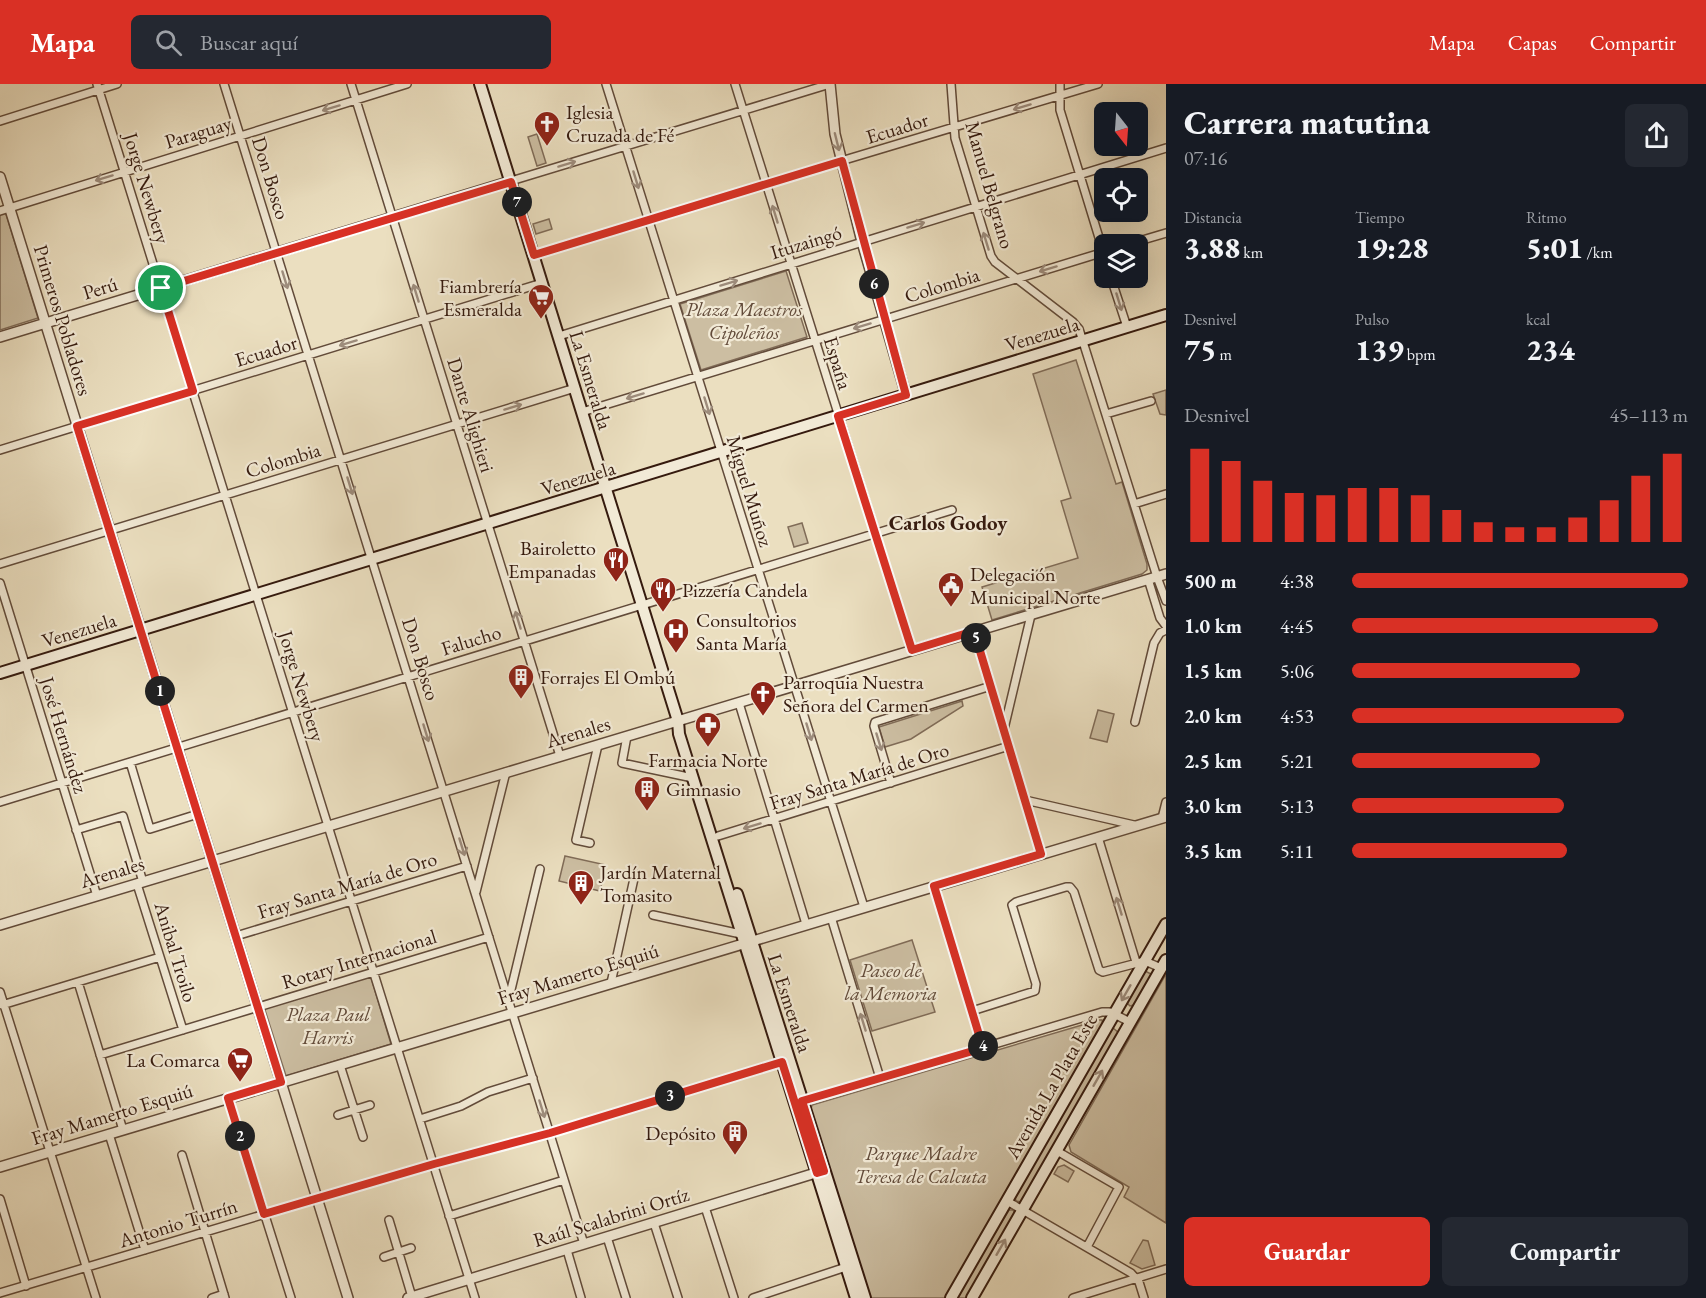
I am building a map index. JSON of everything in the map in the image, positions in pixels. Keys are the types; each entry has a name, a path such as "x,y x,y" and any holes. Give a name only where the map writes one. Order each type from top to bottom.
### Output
{"main road":[{"name":"La Esmeralda","path":"480,84 678,721 679,734 799,1102 856,1298"},
{"name":"Venezuela","path":"0,673 1166,315"},
{"name":"La Esmeralda","path":"678,721 685,732 718,836 746,939"},
{"name":"Avenida La Plata Este","path":"951,1298 1114,1014 1141,961 1166,924"},
{"name":"Avenida La Plata Este","path":"972,1298 1163,964"},
{"name":"La Esmeralda","path":"820,1172 865,1298"}],"street":[{"path":"0,121 98,87 117,84"},
{"name":"Don Bosco","path":"224,84 584,1244"},
{"name":"Dante Alighieri","path":"351,84 560,756"},
{"name":"Paraguay","path":"5,210 407,84"},
{"name":"Miguel Muñoz","path":"606,84 864,907"},
{"name":"España","path":"735,84 912,650"},
{"path":"830,84 833,124 842,161 862,242 906,395"},
{"name":"Perú","path":"0,337 830,84"},
{"name":"Manuel Belgrano","path":"951,84 955,141 992,258 1076,324 1166,601"},
{"path":"1060,84 1058,96 1060,110 1098,234"},
{"name":"Ecuador","path":"534,255 1098,84"},
{"name":"Jorge Newbery","path":"98,87 475,1298"},
{"name":"Ituzaingó","path":"559,336 1166,148"},
{"name":"Primeros Pobladores","path":"0,177 5,210 45,324 110,530 348,1298"},
{"path":"1148,238 1166,233"},
{"name":"Colombia","path":"582,412 1094,256"},
{"name":"Ecuador","path":"0,450 542,283"},
{"path":"1115,288 1127,327"},
{"name":"Colombia","path":"0,564 575,388"},
{"path":"1106,414 1151,401"},
{"path":"1134,504 1166,494"},
{"name":"Falucho","path":"0,802 952,510"},
{"name":"Manuel Belgrano","path":"1157,577 1160,618 1166,628"},
{"name":"Arenales","path":"0,925 1157,577"},
{"name":"José Hernández","path":"0,583 97,896"},
{"path":"1004,730 1031,615"},
{"path":"1135,722 1154,643 1166,628"},
{"path":"974,631 1041,854"},
{"path":"891,783 875,722 991,686"},
{"path":"739,702 806,924"},
{"path":"627,736 622,763 693,778"},
{"path":"590,843 576,840 598,745"},
{"name":"Fray Santa María de Oro","path":"718,836 1009,746"},
{"path":"130,762 150,829 198,814"},
{"path":"476,893 506,772"},
{"path":"1025,800 1136,826"},
{"path":"1164,818 1166,802"},
{"name":"Anibal Troilo","path":"76,830 123,816 160,957 183,1030"},
{"name":"Fray Mamerto Esquiú","path":"0,1167 611,983 746,939 831,917 1164,818"},
{"path":"1098,837 1141,961"},
{"name":"Fray Santa María de Oro","path":"236,936 467,866"},
{"path":"509,1000 540,869"},
{"path":"611,983 635,874"},
{"path":"934,886 983,1048"},
{"path":"972,1011 1035,991 1036,984 1012,909 1016,902 1066,887 1070,887 1074,892 1099,970 1103,972 1141,961 1163,964"},
{"path":"653,915 746,939"},
{"path":"831,917 880,1078"},
{"name":"Rotary Internacional","path":"100,1055 489,937"},
{"path":"2,1005 160,957"},
{"path":"78,982 123,1130"},
{"path":"0,992 2,1005 96,1298"},
{"path":"799,1102 1102,1012 1114,1014 1130,1022"},
{"path":"550,1133 785,1061"},
{"path":"340,1065 363,1137"},
{"path":"420,1119 461,1106 488,1092 533,1078"},
{"path":"228,1098 291,1298"},
{"path":"338,1114 370,1105"},
{"name":"Antonio Turrín","path":"0,1293 317,1198 550,1133"},
{"path":"109,1134 145,1250"},
{"path":"1057,1151 1119,1187 1087,1247"},
{"path":"182,1155 225,1296 212,1298"},
{"name":"Raúl Scalabrini Ortíz","path":"410,1297 820,1172"},
{"path":"449,1216 564,1180"},
{"path":"0,1199 26,1286"},
{"path":"1007,1201 1127,1270 1137,1278 1144,1298"},
{"path":"705,1207 734,1298"},
{"path":"389,1220 410,1297"},
{"path":"654,1223 678,1298"},
{"path":"607,1237 626,1298"},
{"path":"384,1257 411,1248"},
{"path":"567,1250 581,1298"},
{"path":"753,1298 846,1268"},
{"path":"1073,1298 1166,1269"}],"green space":[{"path":"537,134 546,163 537,166 528,137"},
{"path":"5,211 38,318 0,330 0,213"},
{"path":"549,219 552,229 536,234 533,224"},
{"name":"Plaza Maestros Cipoleños","path":"786,271 807,337 701,370 680,304"},
{"path":"1076,360 1116,484 1122,482 1147,570 1142,574 992,620 982,587 1078,558 1061,501 1071,498 1033,374"},
{"path":"1166,390 1166,415 1160,414 1153,394"},
{"path":"802,523 808,543 794,547 788,527"},
{"path":"962,701 963,706 911,739 885,747 879,727"},
{"path":"1098,710 1114,714 1107,742 1090,738"},
{"path":"565,856 606,865 600,891 559,881"},
{"name":"Paseo de la Memoria","path":"912,940 935,1012 872,1031 850,960"},
{"path":"1145,971 1151,974 1150,979 1134,1005 1130,1006 1126,1002"},
{"name":"Plaza Paul Harris","path":"370,974 391,1044 286,1076 264,1007"},
{"path":"1166,974 1166,1223 1124,1197 1129,1187 1071,1152 1069,1145"},
{"name":"Parque Madre Teresa de Calcuta","path":"1102,1020 1103,1025 946,1298 869,1298 811,1109 812,1105"},
{"path":"1113,1028 1119,1033 1021,1202 1016,1201 1015,1197"},
{"path":"1064,1165 1074,1171 1068,1182 1054,1174 1058,1167"},
{"path":"1009,1210 1013,1210 1016,1214 968,1298 956,1298"},
{"path":"1143,1240 1148,1241 1155,1265 1142,1269 1130,1263"}],"place":[{"name":"Iglesia Cruzada de Fé","path":"547,147"},
{"name":"Fiambrería Esmeralda","path":"541,320"},
{"name":"Bairoletto Empanadas","path":"616,583"},
{"name":"Delegación Municipal Norte","path":"951,608"},
{"name":"Pizzería Candela","path":"663,613"},
{"name":"Consultorios Santa María","path":"676,654"},
{"name":"Forrajes El Ombú","path":"521,700"},
{"name":"Parroquia Nuestra Señora del Carmen","path":"763,717"},
{"name":"Farmacia Norte","path":"708,748"},
{"name":"Gimnasio","path":"647,812"},
{"name":"Jardín Maternal Tomasito","path":"581,906"},
{"name":"La Comarca","path":"240,1083"},
{"name":"Depósito","path":"735,1156"}],"district":[{"name":"Carlos Godoy","path":"948,522"}],"route":[{"path":"842,161 862,242 906,395 838,416 912,650 974,631 1041,854 934,886 983,1048 802,1101 824,1171 817,1173 782,1062 550,1133 264,1214 228,1098 281,1082 77,426 193,391 161,288 511,182 534,255 842,161"}]}
